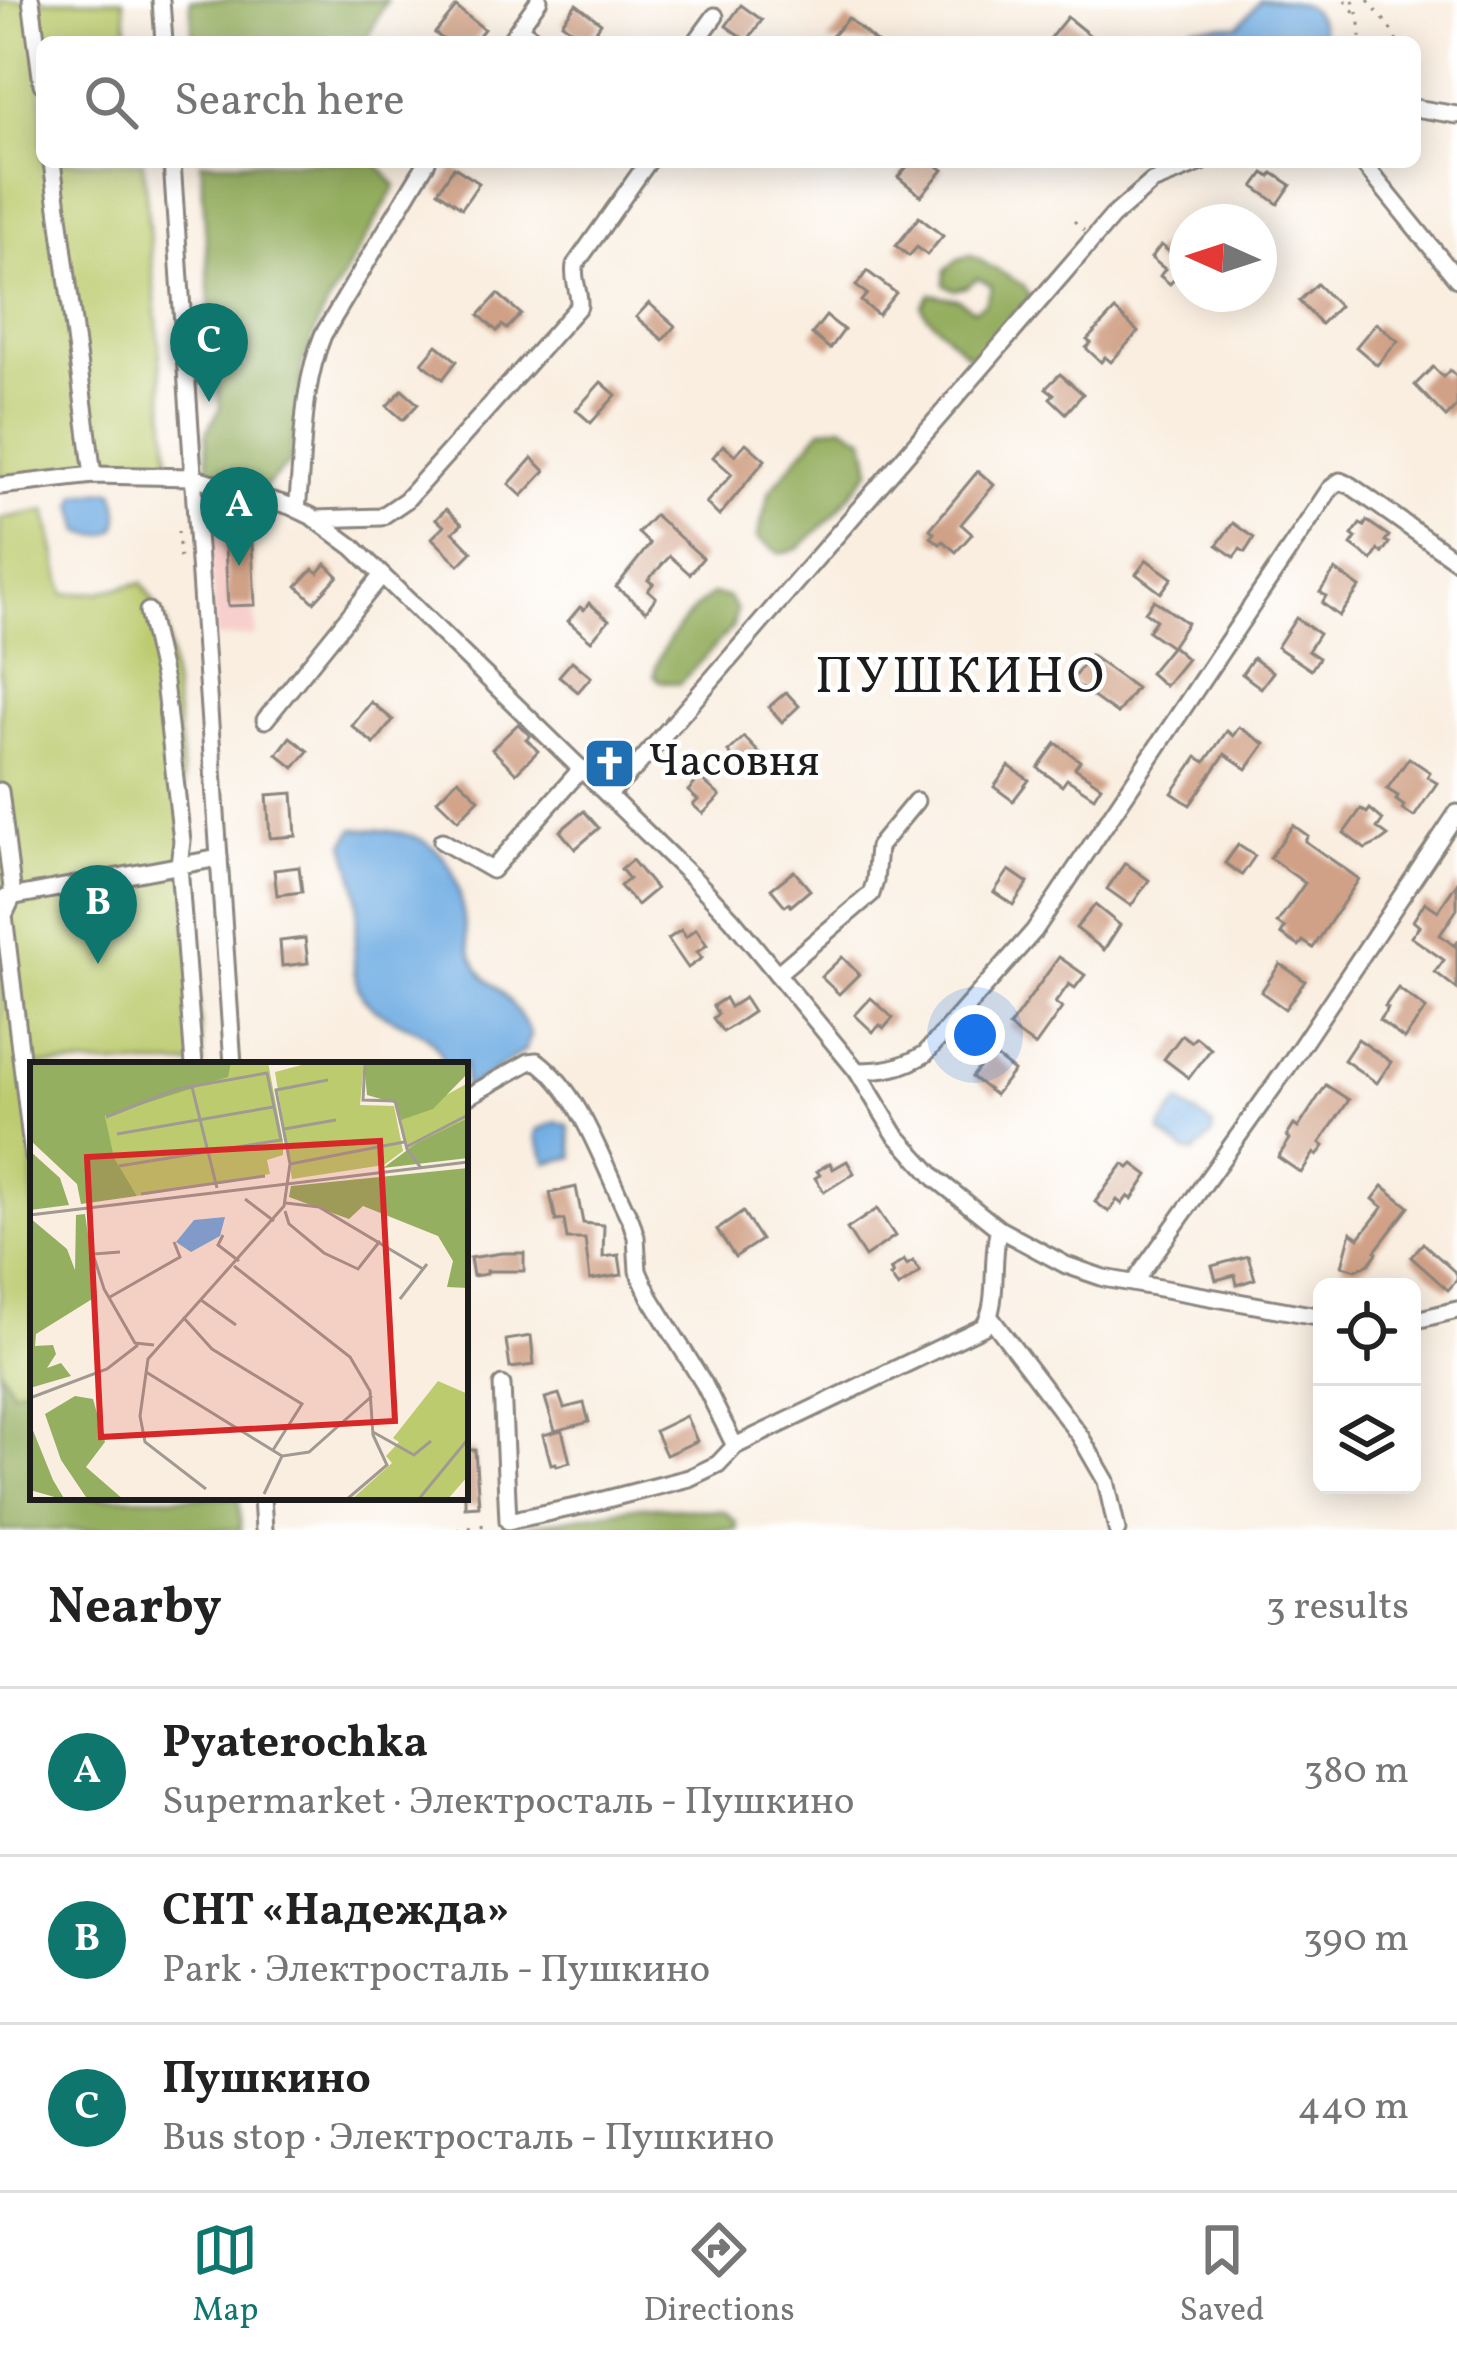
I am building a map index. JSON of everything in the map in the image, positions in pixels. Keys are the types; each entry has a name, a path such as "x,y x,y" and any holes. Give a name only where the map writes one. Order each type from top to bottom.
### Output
{"street":[{"path":"31,0 36,39"},
{"path":"161,0 164,36"},
{"path":"514,35 539,0"},
{"path":"700,36 715,16"},
{"path":"1421,109 1457,115"},
{"path":"53,168 93,476"},
{"path":"172,168 233,1062"},
{"path":"296,509 311,364 323,335 423,168"},
{"path":"315,519 381,517 406,500 439,466 579,306 575,265 644,168"},
{"path":"609,794 1112,217 1152,182 1187,168"},
{"path":"1367,168 1457,279"},
{"path":"0,486 93,476 193,477 315,519 353,547 720,906 857,1071 895,1133 934,1178 999,1229 1066,1265 1104,1278 1313,1315"},
{"path":"857,1071 893,1069 925,1054 1034,932 1330,489 1340,481 1350,485 1457,560"},
{"path":"265,720 382,575"},
{"path":"148,611 164,682 182,841 179,865 194,1062"},
{"path":"442,841 492,870 582,768"},
{"path":"0,791 4,915 30,1132"},
{"path":"777,974 871,894 878,847 916,801"},
{"path":"1135,1281 1286,1069 1457,813"},
{"path":"7,898 219,858"},
{"path":"468,1096 529,1062 537,1061 549,1070 575,1106 631,1221 638,1271 650,1298 704,1384 735,1445"},
{"path":"502,1385 508,1521 689,1478 718,1464 735,1445 983,1327 990,1317 999,1229"},
{"path":"1421,1319 1457,1310"},
{"path":"990,1317 1080,1436 1106,1481 1117,1530"},
{"path":"262,1500 264,1530"}],"path":[{"path":"1345,0 1360,20"},
{"path":"1353,0 1360,36"},
{"path":"1368,0 1394,36"},
{"path":"216,530 232,488"},
{"path":"178,531 180,560"},
{"path":"457,1530 508,1521"}],"shaded area":[{"path":"216,488 273,508 274,529 251,527 256,636 215,638 208,499"}],"green space":[{"path":"0,0 123,0 128,36 36,36 36,168 144,168 170,469 80,470 0,480"},
{"path":"190,0 387,0 368,36 193,36"},
{"path":"201,168 380,168 396,186 321,316 303,363 290,463 263,488 209,476 206,433 220,408"},
{"path":"971,255 1023,285 1031,298 984,351 967,355 922,306 930,294 958,299 974,310 985,303 992,287 978,278 954,290 944,284 945,270"},
{"path":"842,425 865,438 871,469 833,516 798,549 779,553 757,538 770,491 821,429"},
{"path":"46,510 64,594 142,583 166,622 180,744 203,1062 30,1062 30,1385 12,1392 0,1368 0,519"},
{"path":"712,594 728,597 737,610 732,628 679,684 660,681 654,676 656,665 668,642"},
{"path":"0,1368 12,1391 30,1385 30,1500 239,1500 241,1530 0,1530"},
{"path":"640,1506 724,1511 736,1522 737,1530 504,1530"}],"water":[{"path":"1260,0 1295,2 1312,10 1322,36 1171,36 1193,26 1239,25"},
{"path":"114,491 119,513 116,528 104,535 81,532 74,504 77,495"},
{"path":"353,829 403,833 431,845 451,869 474,960 513,1006 531,1036 525,1050 469,1088 468,1062 443,1062 430,1040 380,1012 361,994 354,970 357,890 345,844"},
{"path":"1179,1102 1213,1126 1212,1136 1194,1153 1161,1133"},
{"path":"556,1122 568,1125 574,1157 547,1163 537,1130"}],"building":[{"path":"576,4 601,23 592,36 580,36 562,23"},
{"path":"741,5 762,20 751,36 740,36 726,26"},
{"path":"456,7 484,29 479,36 435,33"},
{"path":"1067,17 1091,36 1052,36"},
{"path":"848,18 869,36 832,36"},
{"path":"453,168 479,183 462,208 438,191"},
{"path":"906,168 943,170 921,196 898,177"},
{"path":"1264,173 1270,177 1273,173 1291,185 1278,204 1254,187"},
{"path":"919,217 943,236 927,255 917,247 909,256 896,246"},
{"path":"1161,245 1169,251 1169,283 1160,276 1165,269 1151,258"},
{"path":"867,271 896,293 878,315 861,301 867,294 856,286"},
{"path":"1317,284 1339,306 1321,324 1299,301"},
{"path":"498,294 521,314 507,329 502,325 497,331 479,315"},
{"path":"649,303 675,326 663,340 636,317"},
{"path":"1115,310 1138,332 1111,362 1105,357 1101,362 1086,348 1091,343 1087,340"},
{"path":"826,316 844,330 830,349 812,334"},
{"path":"1376,323 1398,341 1377,365 1356,347"},
{"path":"437,345 457,361 443,379 422,363"},
{"path":"1433,367 1443,377 1450,370 1457,377 1457,406 1446,417 1415,385"},
{"path":"1060,374 1083,394 1066,413 1046,388"},
{"path":"601,382 616,395 591,423 576,410"},
{"path":"402,390 418,404 403,420 387,406"},
{"path":"746,443 765,460 719,516 706,503 732,474 713,457 723,445 735,455"},
{"path":"532,458 545,471 522,496 509,484"},
{"path":"978,471 994,485 961,524 972,534 956,552 931,537 930,529"},
{"path":"446,509 462,524 453,532 472,552 459,565 432,538 444,526 436,519"},
{"path":"655,515 703,558 690,574 670,556 648,580 653,584 648,590 656,597 646,611 616,587 650,544 638,533"},
{"path":"1367,521 1389,536 1382,553 1378,550 1372,560 1351,545 1356,538 1352,535"},
{"path":"1233,523 1254,538 1245,552 1240,549 1234,557 1217,545"},
{"path":"251,526 255,605 228,606 224,527"},
{"path":"1147,560 1172,578 1161,593 1136,574"},
{"path":"326,564 338,576 314,602 297,586 313,569 318,573"},
{"path":"1335,570 1360,587 1339,616 1322,603 1326,596 1320,592"},
{"path":"1154,600 1187,623 1171,647 1148,631 1156,620 1145,612"},
{"path":"589,603 609,620 591,641 568,621"},
{"path":"1296,618 1319,634 1308,651 1319,658 1311,670 1277,647"},
{"path":"1172,646 1187,659 1165,686 1150,673"},
{"path":"1090,655 1136,688 1117,714 1071,681"},
{"path":"1253,658 1273,672 1261,688 1242,674"},
{"path":"572,661 591,677 578,692 559,676"},
{"path":"786,692 799,706 782,722 769,707"},
{"path":"371,702 393,720 374,744 352,726"},
{"path":"518,724 538,751 516,773 492,749"},
{"path":"1239,727 1265,744 1247,769 1225,754 1190,805 1172,793 1197,757 1205,762 1227,731 1233,736"},
{"path":"290,737 308,751 294,768 277,754"},
{"path":"744,737 760,754 744,769 728,752"},
{"path":"1056,743 1080,761 1075,768 1101,786 1094,797 1067,779 1062,786 1038,768"},
{"path":"1409,758 1437,783 1414,817 1387,789"},
{"path":"1009,766 1029,780 1013,801 994,787"},
{"path":"700,778 720,796 703,814 688,791"},
{"path":"458,779 479,799 458,820 437,800"},
{"path":"293,793 296,836 270,838 267,795"},
{"path":"1361,809 1367,813 1370,809 1383,820 1377,828 1388,836 1365,849 1344,833"},
{"path":"584,811 599,828 575,849 560,831"},
{"path":"1293,825 1308,836 1305,841 1359,879 1313,948 1303,941 1299,946 1281,934 1285,928 1277,923 1305,883 1270,858"},
{"path":"1238,845 1255,856 1242,875 1225,863"},
{"path":"632,860 656,889 637,905 620,886 629,879 621,869"},
{"path":"1125,863 1149,880 1131,906 1107,889"},
{"path":"299,867 302,892 277,895 274,870"},
{"path":"1009,870 1028,883 1013,905 994,892"},
{"path":"794,871 810,890 785,906 771,889"},
{"path":"1457,883 1457,909 1440,935 1457,943 1457,989 1435,972 1444,960 1411,937 1419,926 1413,921 1425,902 1438,911"},
{"path":"1095,905 1120,925 1104,950 1076,928"},
{"path":"696,929 707,945 697,952 702,958 688,968 668,939 681,930 686,937"},
{"path":"305,938 308,963 282,966 280,941"},
{"path":"842,957 859,974 839,994 821,977"},
{"path":"1059,957 1085,975 1075,988 1069,984 1055,1003 1062,1008 1035,1046 1009,1027"},
{"path":"1280,964 1305,981 1285,1009 1261,992"},
{"path":"1398,988 1426,1009 1404,1039 1379,1020"},
{"path":"725,998 730,1007 744,998 753,1012 723,1032 713,1018 718,1014 713,1006"},
{"path":"871,998 893,1018 873,1032 855,1015"},
{"path":"1182,1035 1191,1042 1196,1037 1211,1049 1189,1078 1164,1059"},
{"path":"1358,1039 1391,1062 1377,1083 1344,1060"},
{"path":"991,1053 1014,1071 995,1095 972,1077"},
{"path":"1326,1085 1349,1100 1320,1143 1324,1146 1301,1173 1278,1157 1294,1125 1298,1128"},
{"path":"847,1161 854,1173 824,1192 815,1178 820,1175 817,1171"},
{"path":"1123,1164 1129,1168 1133,1164 1148,1175 1132,1199 1128,1196 1122,1204 1117,1200 1109,1212 1095,1202"},
{"path":"1383,1186 1409,1207 1369,1264 1356,1270 1342,1266 1351,1232 1359,1238 1383,1207 1373,1199"},
{"path":"576,1187 583,1223 604,1225 603,1257 619,1255 622,1275 590,1280 585,1239 567,1239 564,1220 556,1221 550,1193"},
{"path":"877,1209 895,1236 865,1257 847,1229"},
{"path":"743,1212 761,1240 735,1257 717,1230"},
{"path":"1423,1243 1457,1274 1448,1290 1411,1257"},
{"path":"524,1253 524,1271 487,1271 473,1276 470,1258"},
{"path":"1248,1256 1255,1279 1237,1285 1235,1275 1216,1280 1212,1266"},
{"path":"904,1260 907,1265 913,1261 920,1272 898,1287 890,1270"},
{"path":"531,1336 534,1365 510,1368 506,1340"},
{"path":"559,1394 564,1408 584,1403 589,1422 555,1431 545,1398"},
{"path":"686,1416 697,1441 666,1455 655,1431"},
{"path":"562,1430 570,1462 557,1466 551,1464 543,1435"},
{"path":"468,1450 475,1450 479,1506 465,1507"}],"place":[{"name":"Пушкино","path":"209,402"},
{"name":"Pyaterochka","path":"239,566"},
{"name":"Часовня","path":"609,763"},
{"name":"СНТ «Надежда»","path":"98,964"}],"district":[{"name":"ПУШКИНО","path":"961,678"}]}
